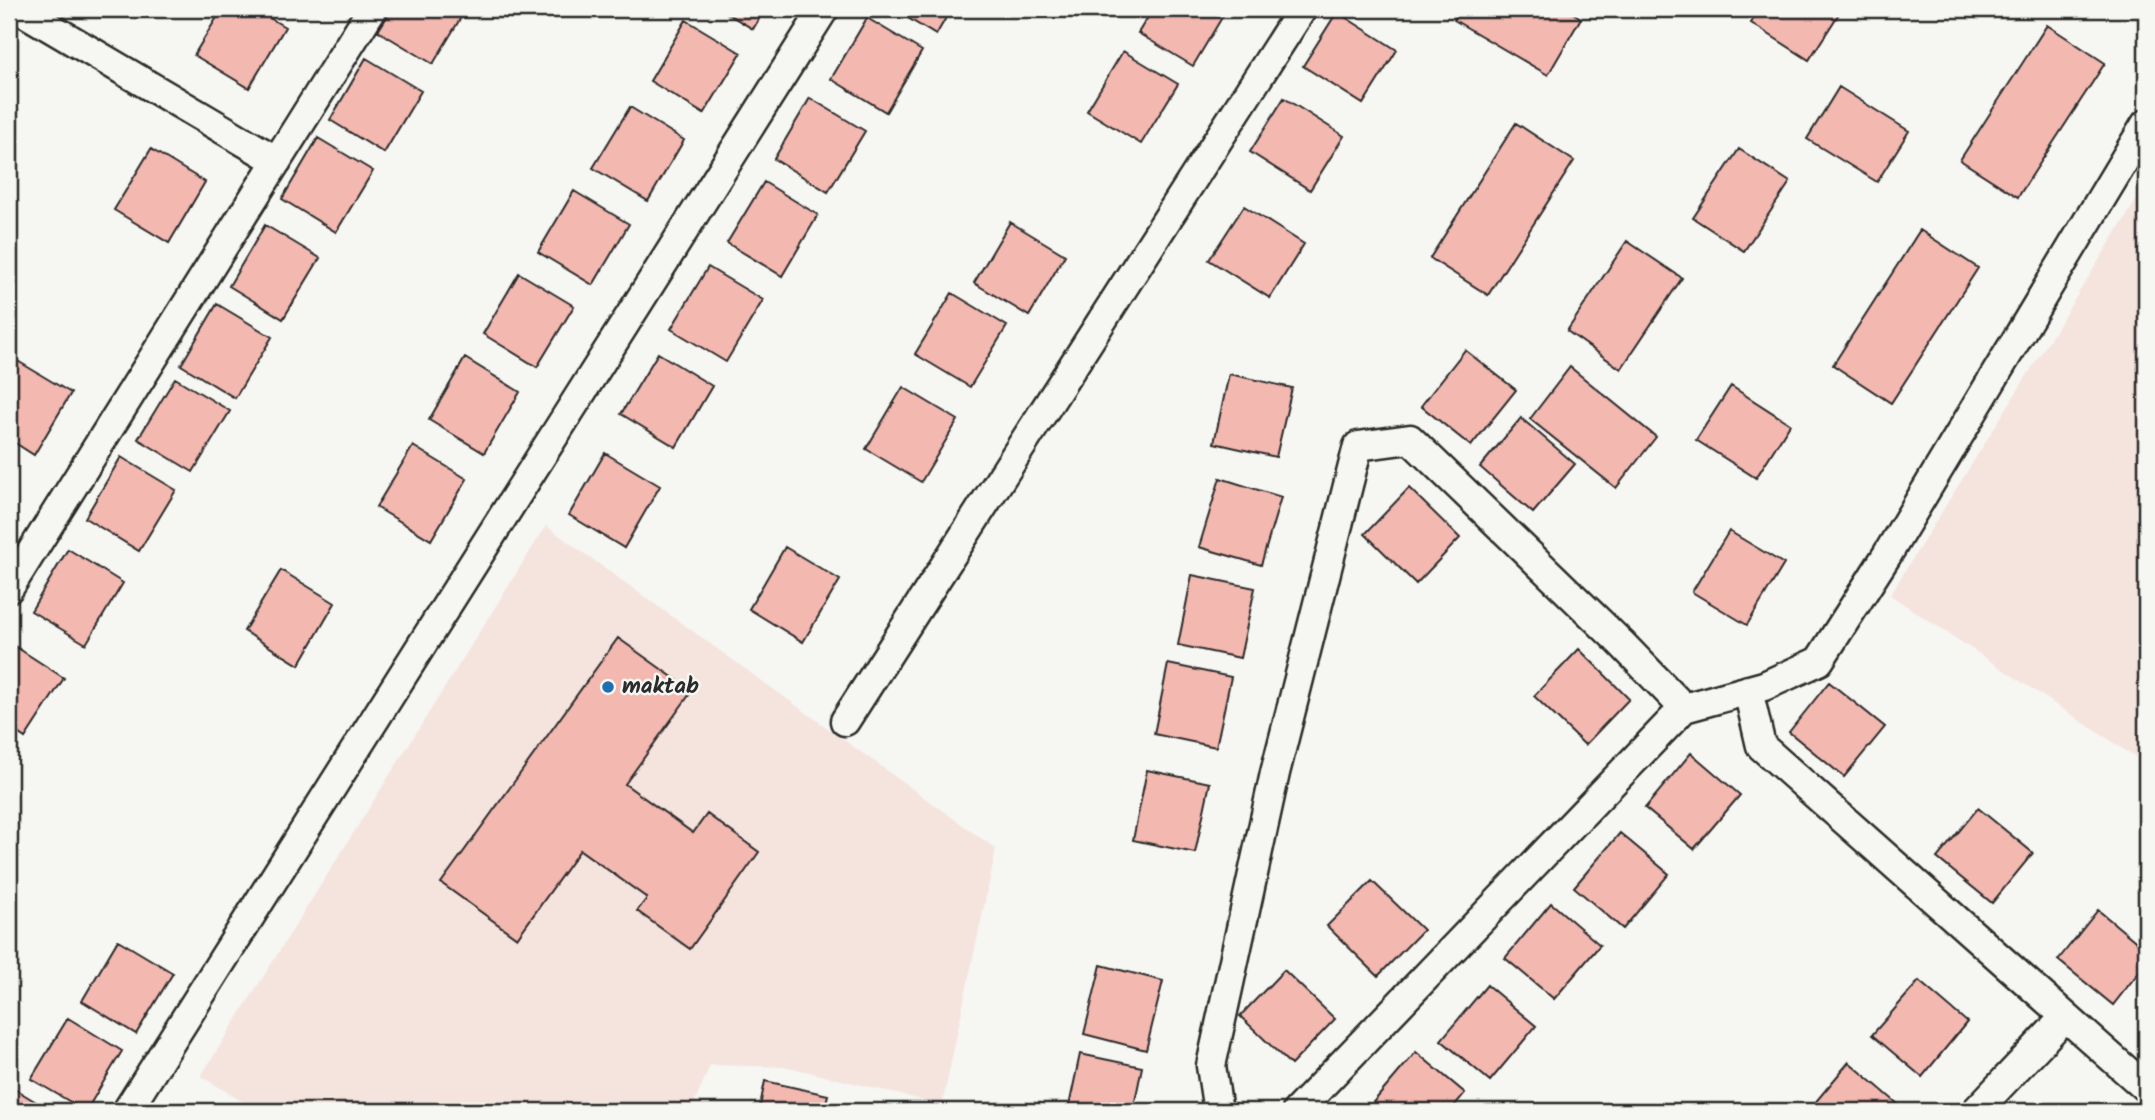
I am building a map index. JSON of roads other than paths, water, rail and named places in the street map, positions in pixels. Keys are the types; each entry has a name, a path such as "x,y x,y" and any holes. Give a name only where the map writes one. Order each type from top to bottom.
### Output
{"street":[{"path":"19,9 277,161"},
{"path":"9,588 372,9"},
{"path":"127,1111 824,9"},
{"path":"845,721 1302,9"},
{"path":"1297,1111 1684,708 1748,691 1819,661 1887,555 2146,124"},
{"path":"1218,1111 1211,1066 1275,773 1358,446 1410,439 1611,633 1684,708"},
{"path":"1748,691 1761,746 2146,1088"},
{"path":"1976,1111 2065,1017"}],"place":[{"name":"maktab","path":"608,687"}]}
